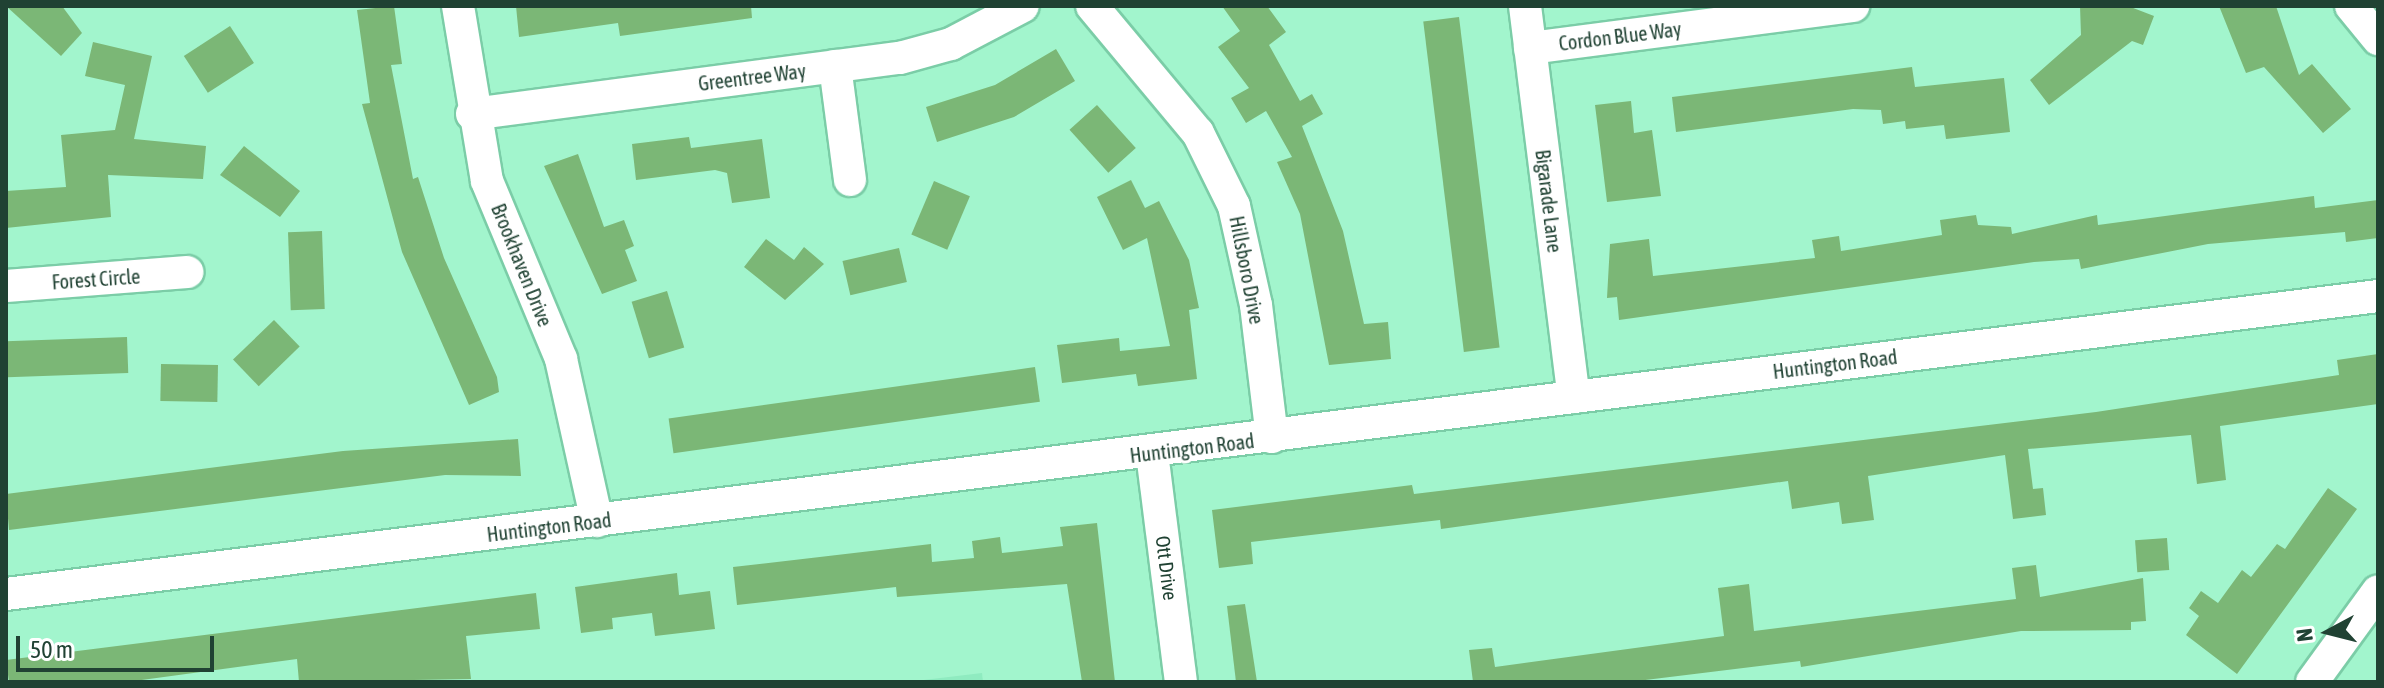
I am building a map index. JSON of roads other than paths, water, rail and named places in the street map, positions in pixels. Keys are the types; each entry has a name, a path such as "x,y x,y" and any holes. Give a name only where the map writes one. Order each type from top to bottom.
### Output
{"street":[{"name":"Brookhaven Drive","path":"458,6 472,114 487,181 561,359 597,521"},
{"name":"Greentree Way","path":"472,114 835,66 951,44 1023,6"},
{"name":"Hillsboro Drive","path":"1092,6 1198,133 1234,206 1256,305 1272,437"},
{"name":"Bigarade Lane","path":"1525,6 1574,397"},
{"name":"Cordon Blue Way","path":"1530,48 1853,6"},
{"path":"2351,6 2378,39"},
{"path":"835,66 850,180"},
{"name":"Forest Circle","path":"6,286 187,272"},
{"name":"Huntington Road","path":"6,594 1152,453 2378,296"},
{"name":"Ott Drive","path":"1152,453 1181,682"},
{"path":"2312,682 2378,591"}]}
